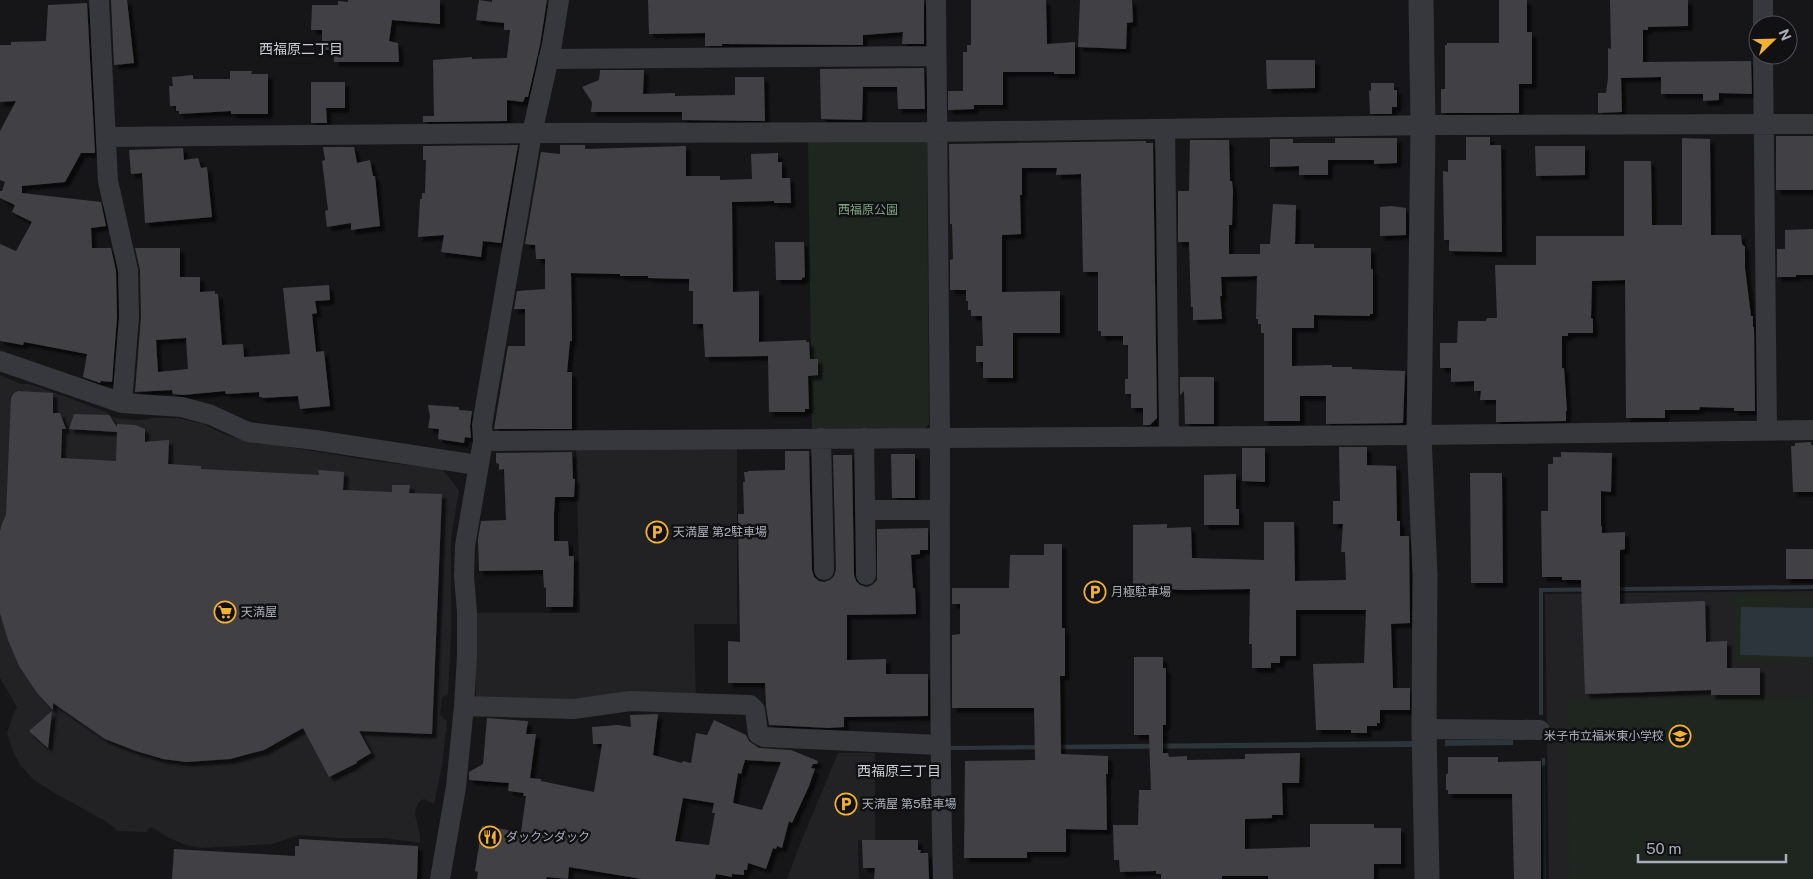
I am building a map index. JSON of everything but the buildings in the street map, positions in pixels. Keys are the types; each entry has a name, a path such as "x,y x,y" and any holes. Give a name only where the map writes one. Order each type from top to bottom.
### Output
{"street":[{"path":"99,0 108,181 128,270 129,317 122,403"},
{"path":"440,879 456,787 464,706 467,656 467,612 464,576 465,546 477,465 483,441 482,425 532,133 559,0"},
{"path":"936,0 940,438 940,745 943,879"},
{"path":"1421,0 1423,126 1419,435 1425,575 1424,729 1427,879"},
{"path":"1762,0 1763,15"},
{"path":"548,60 936,56"},
{"path":"1763,65 1768,430"},
{"path":"106,137 1813,124"},
{"path":"1165,129 1169,436"},
{"path":"0,361 122,403 182,407 211,415 248,432 315,440 477,465"},
{"path":"483,441 1419,435 1813,430"},
{"path":"821,438 824,570"},
{"path":"864,438 866,575"},
{"path":"865,510 939,510"},
{"path":"464,706 574,709 630,701 750,705 754,710 758,734 764,737 940,745"},
{"path":"1424,729 1540,730"}],"shaded area":[{"name":"天満屋","path":"0,375 21,384 39,387 106,412 114,418 138,420 178,418 203,424 226,435 244,440 374,461 442,469 459,490 451,539 451,635 448,695 442,697 440,715 447,721 442,766 434,804 424,799 418,803 416,808 415,814 420,843 385,838 340,838 299,835 273,844 200,848 169,838 152,827 146,832 118,831 107,822 34,780 20,765 7,733 17,707 0,678"},
{"name":"天満屋 第2駐車場","path":"737,447 737,624 694,624 696,699 576,704 476,701 476,613 580,613 576,448"},
{"path":"1813,585 1813,589 1543,592 1543,715 1539,715 1539,588"},
{"name":"米子市立福米東小学校","path":"1813,591 1813,879 1549,879 1545,594"},
{"path":"1741,607 1813,608 1813,657 1740,655"},
{"path":"1445,740 1513,740 1513,745 1445,746"},
{"path":"1415,741 1415,747 949,750 948,746"},
{"name":"天満屋 第5駐車場","path":"838,753 875,753 875,840 858,840 859,879 787,879 798,849"},
{"path":"1542,758 1545,758 1546,879 1543,879"}],"green space":[{"name":"西福原公園","path":"927,137 929,424 925,429 812,429 808,142"},
{"path":"1735,594 1813,594 1813,662 1735,662"},
{"path":"1813,697 1813,879 1569,879 1567,700"}],"place":[{"name":"天満屋 第2駐車場","path":"657,532"},
{"name":"月極駐車場","path":"1095,592"},
{"name":"天満屋","path":"225,612"},
{"name":"米子市立福米東小学校","path":"1680,736"},
{"name":"天満屋 第5駐車場","path":"846,804"},
{"name":"ダックンダック","path":"490,837"}],"district":[{"name":"西福原二丁目","path":"301,49"},
{"name":"西福原三丁目","path":"899,771"}]}
